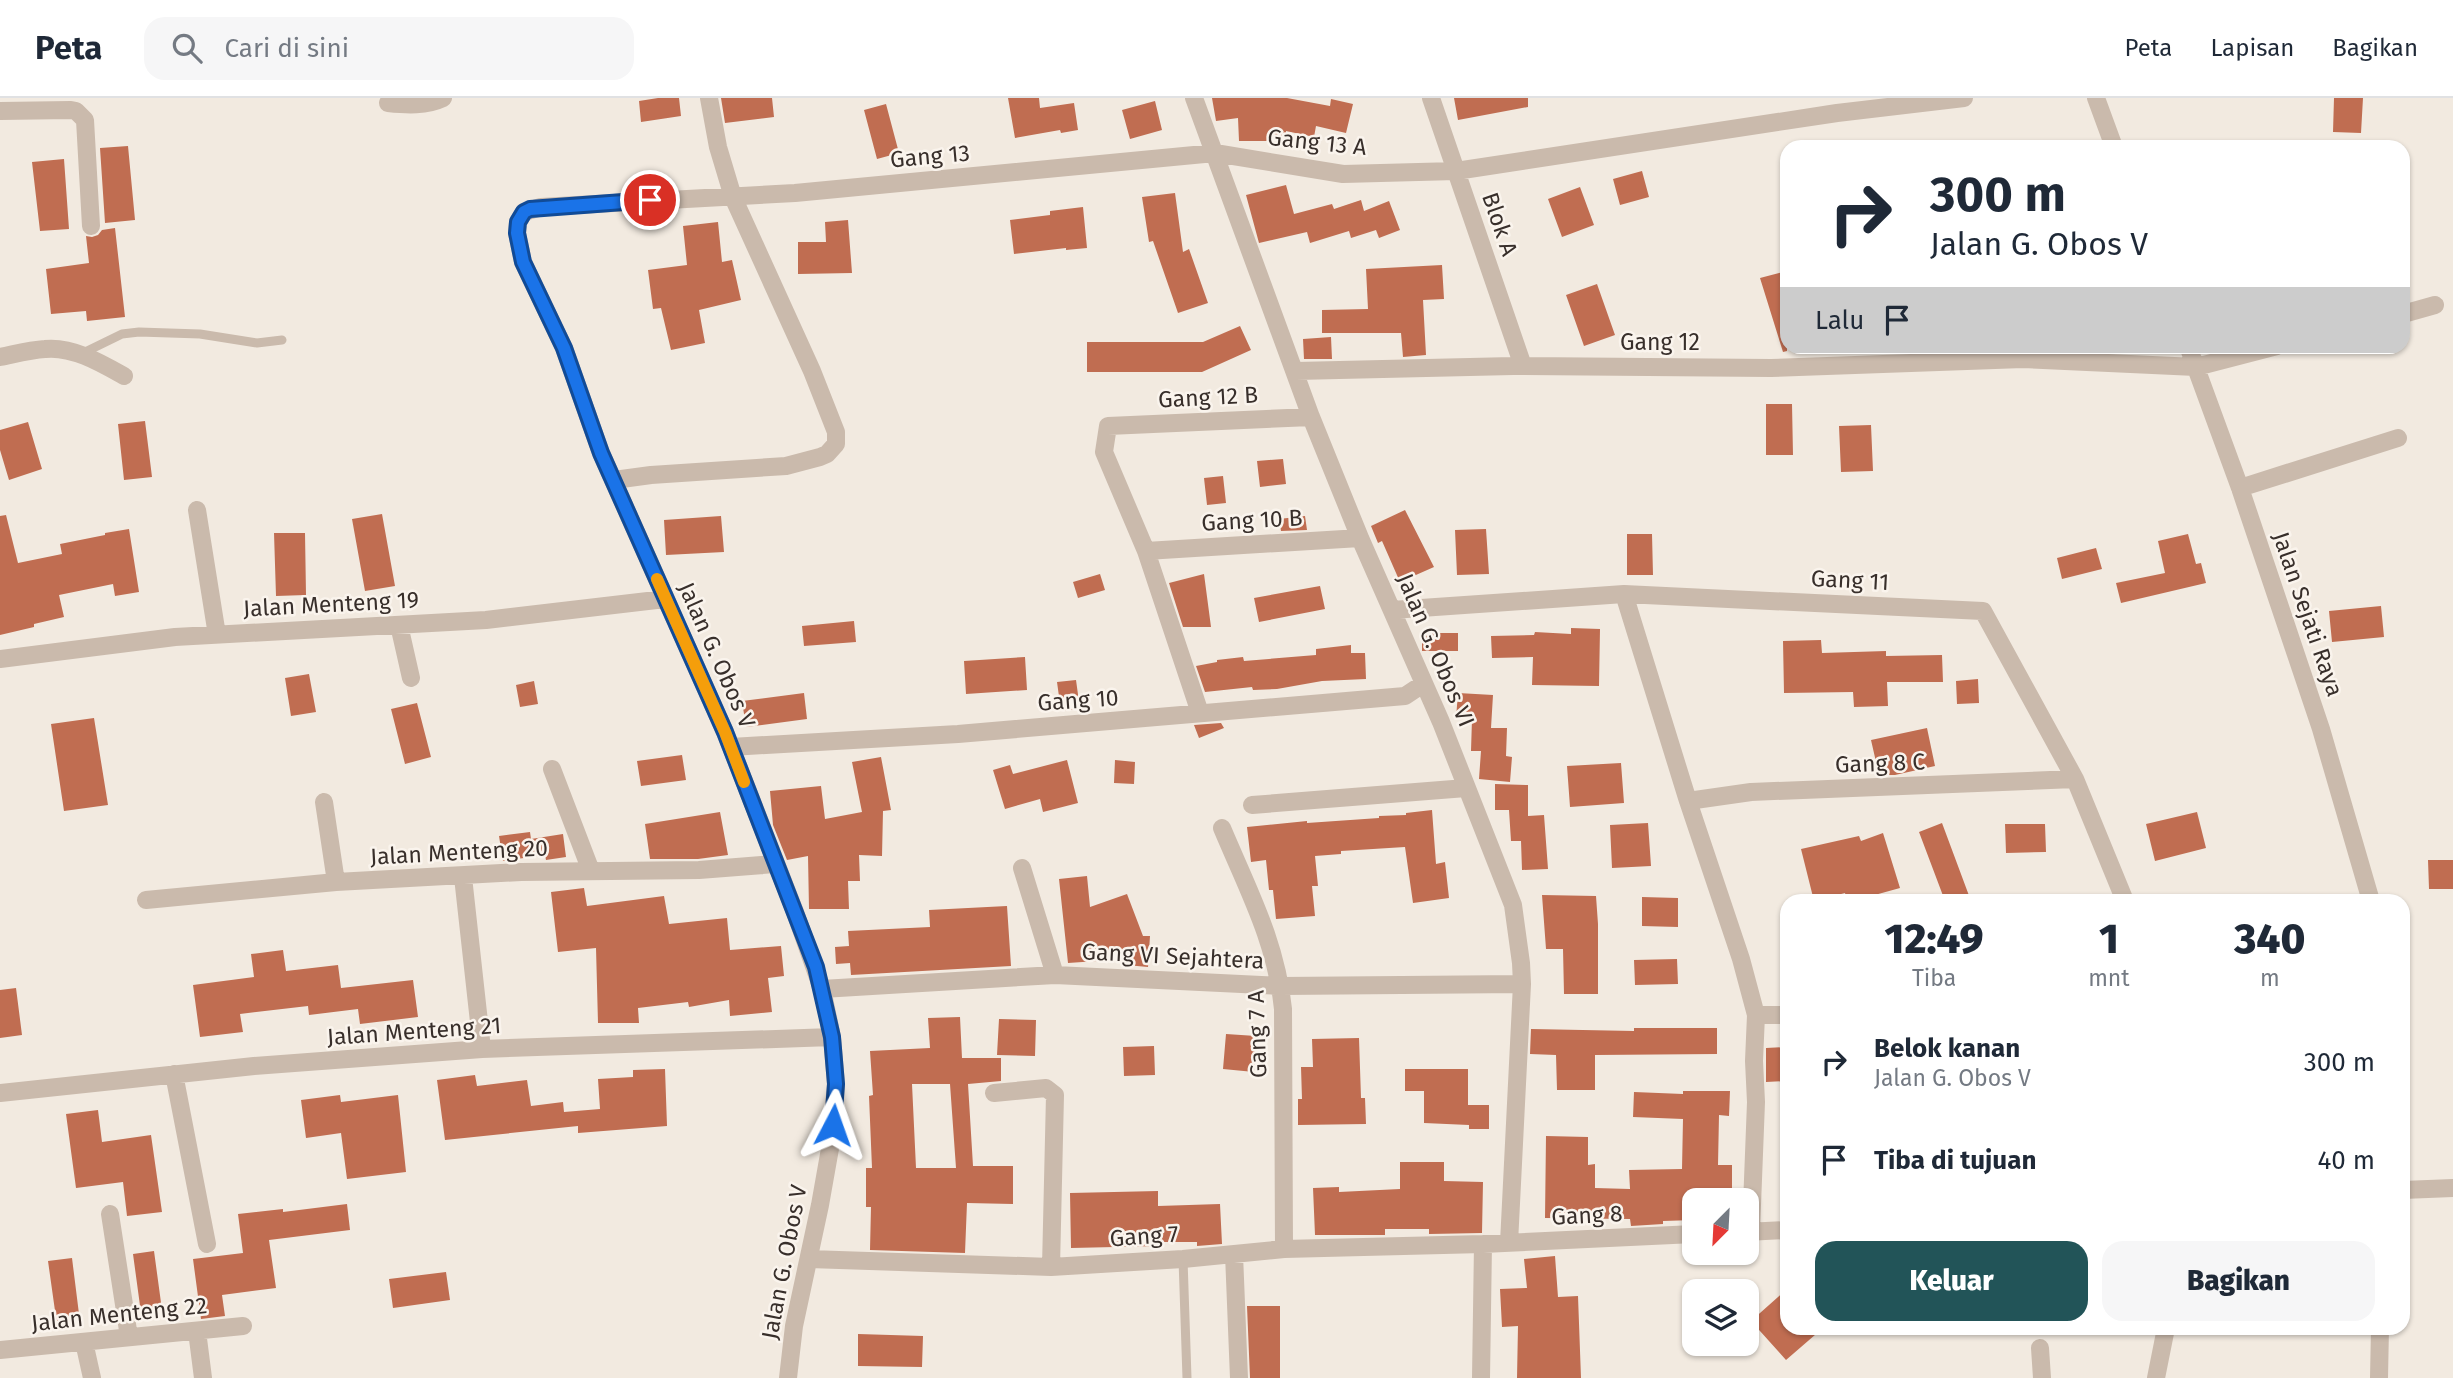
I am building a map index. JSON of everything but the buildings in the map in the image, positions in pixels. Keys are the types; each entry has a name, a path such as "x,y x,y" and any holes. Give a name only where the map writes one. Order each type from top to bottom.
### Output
{"street":[{"path":"388,103 431,103 443,98"},
{"path":"614,480 786,466 827,454 836,444 836,432 812,372 733,197 718,147 709,98"},
{"name":"Jalan G. Obos VI","path":"1194,98 1311,417 1360,538 1441,722 1513,905 1522,984 1509,1243"},
{"name":"Blok A","path":"1431,98 1522,366"},
{"name":"Gang 13 A","path":"1215,153 1343,174 1457,170 1871,103 1964,98"},
{"path":"2096,98 2111,140"},
{"path":"4,106 71,110 85,120 91,226"},
{"name":"Gang 13","path":"650,200 696,200 822,191 1215,153"},
{"name":"Jalan G. Obos V","path":"650,200 530,209 524,212 518,222 517,233 523,262 564,348 601,453 731,747 804,934 822,989 832,1037 836,1084 831,1143 794,1326 788,1378"},
{"path":"2410,312 2435,305"},
{"path":"0,357 47,348 79,354 124,376"},
{"name":"Jalan Sejati Raya","path":"2191,354 2321,729 2369,894"},
{"name":"Gang 12","path":"1296,371 1522,366 1771,368 2023,359 2196,368 2248,354"},
{"name":"Gang 12 B","path":"1146,551 1104,452 1108,426 1311,417"},
{"path":"2239,488 2398,438"},
{"path":"197,510 217,635"},
{"name":"Gang 10 B","path":"1146,551 1360,538"},
{"path":"1146,551 1200,713"},
{"path":"1624,594 1741,960 1756,1015 1756,1102 1751,1188"},
{"name":"Gang 11","path":"1392,610 1624,594 1983,611 2075,779 2122,894"},
{"name":"Jalan Menteng 19","path":"0,659 175,638 486,620 665,599"},
{"path":"399,625 411,678"},
{"name":"Gang 10","path":"731,747 958,734 1191,716 1200,713 1405,696 1423,684"},
{"path":"552,769 591,872"},
{"name":"Gang 8 C","path":"1688,801 1751,792 2075,779"},
{"path":"1252,805 1466,788"},
{"path":"324,802 335,882"},
{"name":"Gang 7 A","path":"1222,828 1269,938 1281,986 1284,1249"},
{"name":"Jalan Menteng 20","path":"146,900 335,882 521,873 699,870 775,864"},
{"path":"1022,868 1055,975"},
{"path":"463,877 482,1049"},
{"name":"Gang VI Sejahtera","path":"822,989 1055,975 1281,986 1522,984"},
{"path":"1756,1015 1780,1015"},
{"name":"Jalan Menteng 21","path":"0,1093 174,1074 482,1049 832,1037"},
{"path":"174,1074 206,1244"},
{"path":"994,1093 1046,1088 1055,1095 1051,1267"},
{"path":"2410,1190 2453,1188"},
{"path":"110,1214 129,1337"},
{"path":"1759,1231 1780,1230"},
{"name":"Gang 8","path":"1483,1244 1682,1235"},
{"path":"1481,1378 1483,1244"},
{"name":"Gang 7","path":"809,1259 1051,1267 1183,1259 1284,1249 1483,1244"},
{"path":"1234,1254 1239,1378"},
{"name":"Jalan Menteng 22","path":"0,1350 243,1326"},
{"path":"197,1331 203,1378"},
{"path":"2156,1378 2165,1335"},
{"path":"2379,1378 2380,1335"},
{"path":"84,1342 92,1378"},
{"path":"2040,1348 2042,1378"}],"lane":[{"path":"79,354 122,334 200,334 257,343 282,340"},
{"path":"1183,1259 1187,1378"}],"slow traffic":[{"path":"657,579 725,732 744,782"}],"route":[{"path":"650,200 530,209 524,212 518,222 517,242 523,262 564,348 601,453 725,732 816,967 832,1037 836,1084 833,1125"}]}
